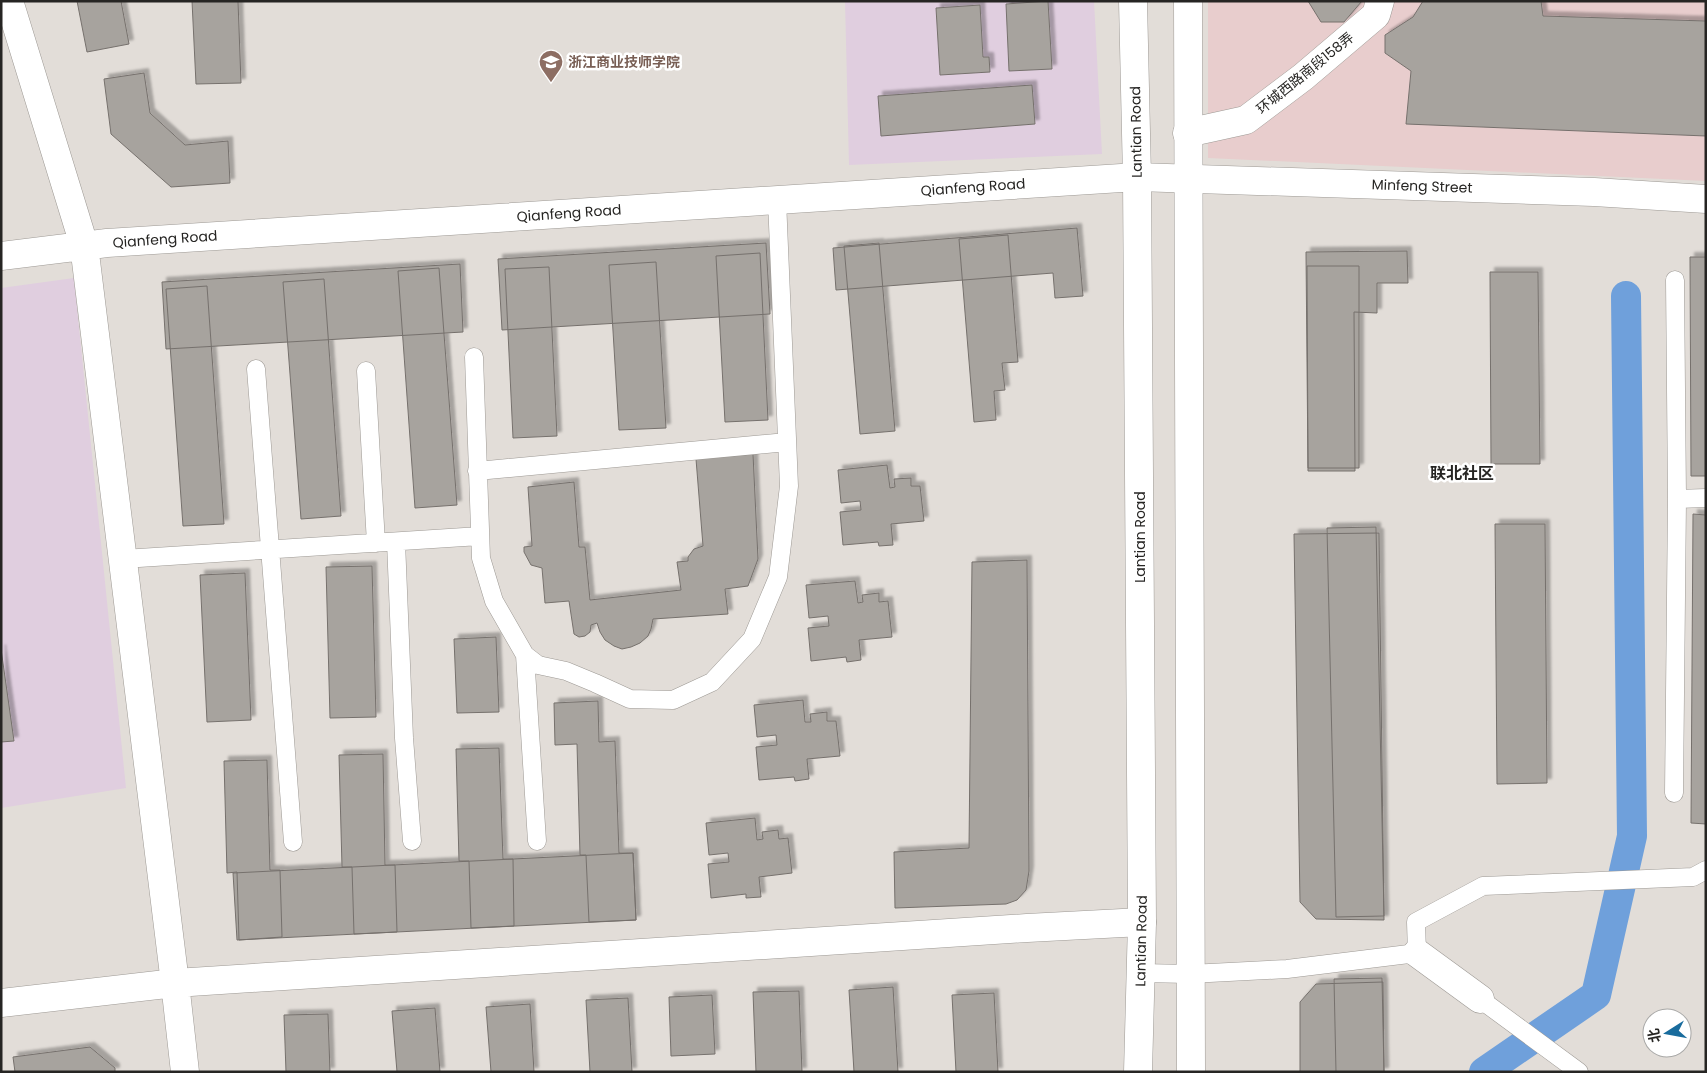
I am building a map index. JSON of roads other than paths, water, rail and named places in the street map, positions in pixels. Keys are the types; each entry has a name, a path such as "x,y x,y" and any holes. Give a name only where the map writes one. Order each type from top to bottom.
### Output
{"street":[{"path":"9,1 84,245 185,1072"},
{"name":"Lantian Road","path":"1133,1 1137,177 1142,922 1138,1072"},
{"path":"1188,1 1191,1072"},
{"name":"环城西路南段158弄","path":"1188,133 1246,120 1303,77 1376,15 1380,1"},
{"name":"Qianfeng Road","path":"1,256 84,245 1137,177"},
{"name":"Minfeng Street","path":"1137,177 1594,192 1706,199"},
{"path":"1,1003 175,983 1142,922"},
{"path":"1417,953 1480,1000"}],"lane":[{"path":"474,358 481,558 494,601 525,654 538,665 566,672 595,683 630,700 673,700 712,682 752,639 778,577 789,486 777,200"},
{"path":"1674,793 1677,498 1675,280"},
{"path":"256,369 293,842"},
{"path":"366,371 376,543"},
{"path":"477,471 787,442"},
{"path":"1677,498 1706,498"},
{"path":"123,559 480,536"},
{"path":"396,542 404,738 412,841"},
{"path":"525,654 537,841"},
{"path":"1140,974 1287,970 1417,953 1416,922 1482,886 1693,877 1706,870"},
{"path":"1480,1000 1579,1072"}],"waterway":[{"path":"1484,1072 1596,995 1632,836 1626,296"}],"place":[{"name":"浙江商业技师学院","path":"551,83"}],"district":[{"name":"联北社区","path":"1462,473"}]}
